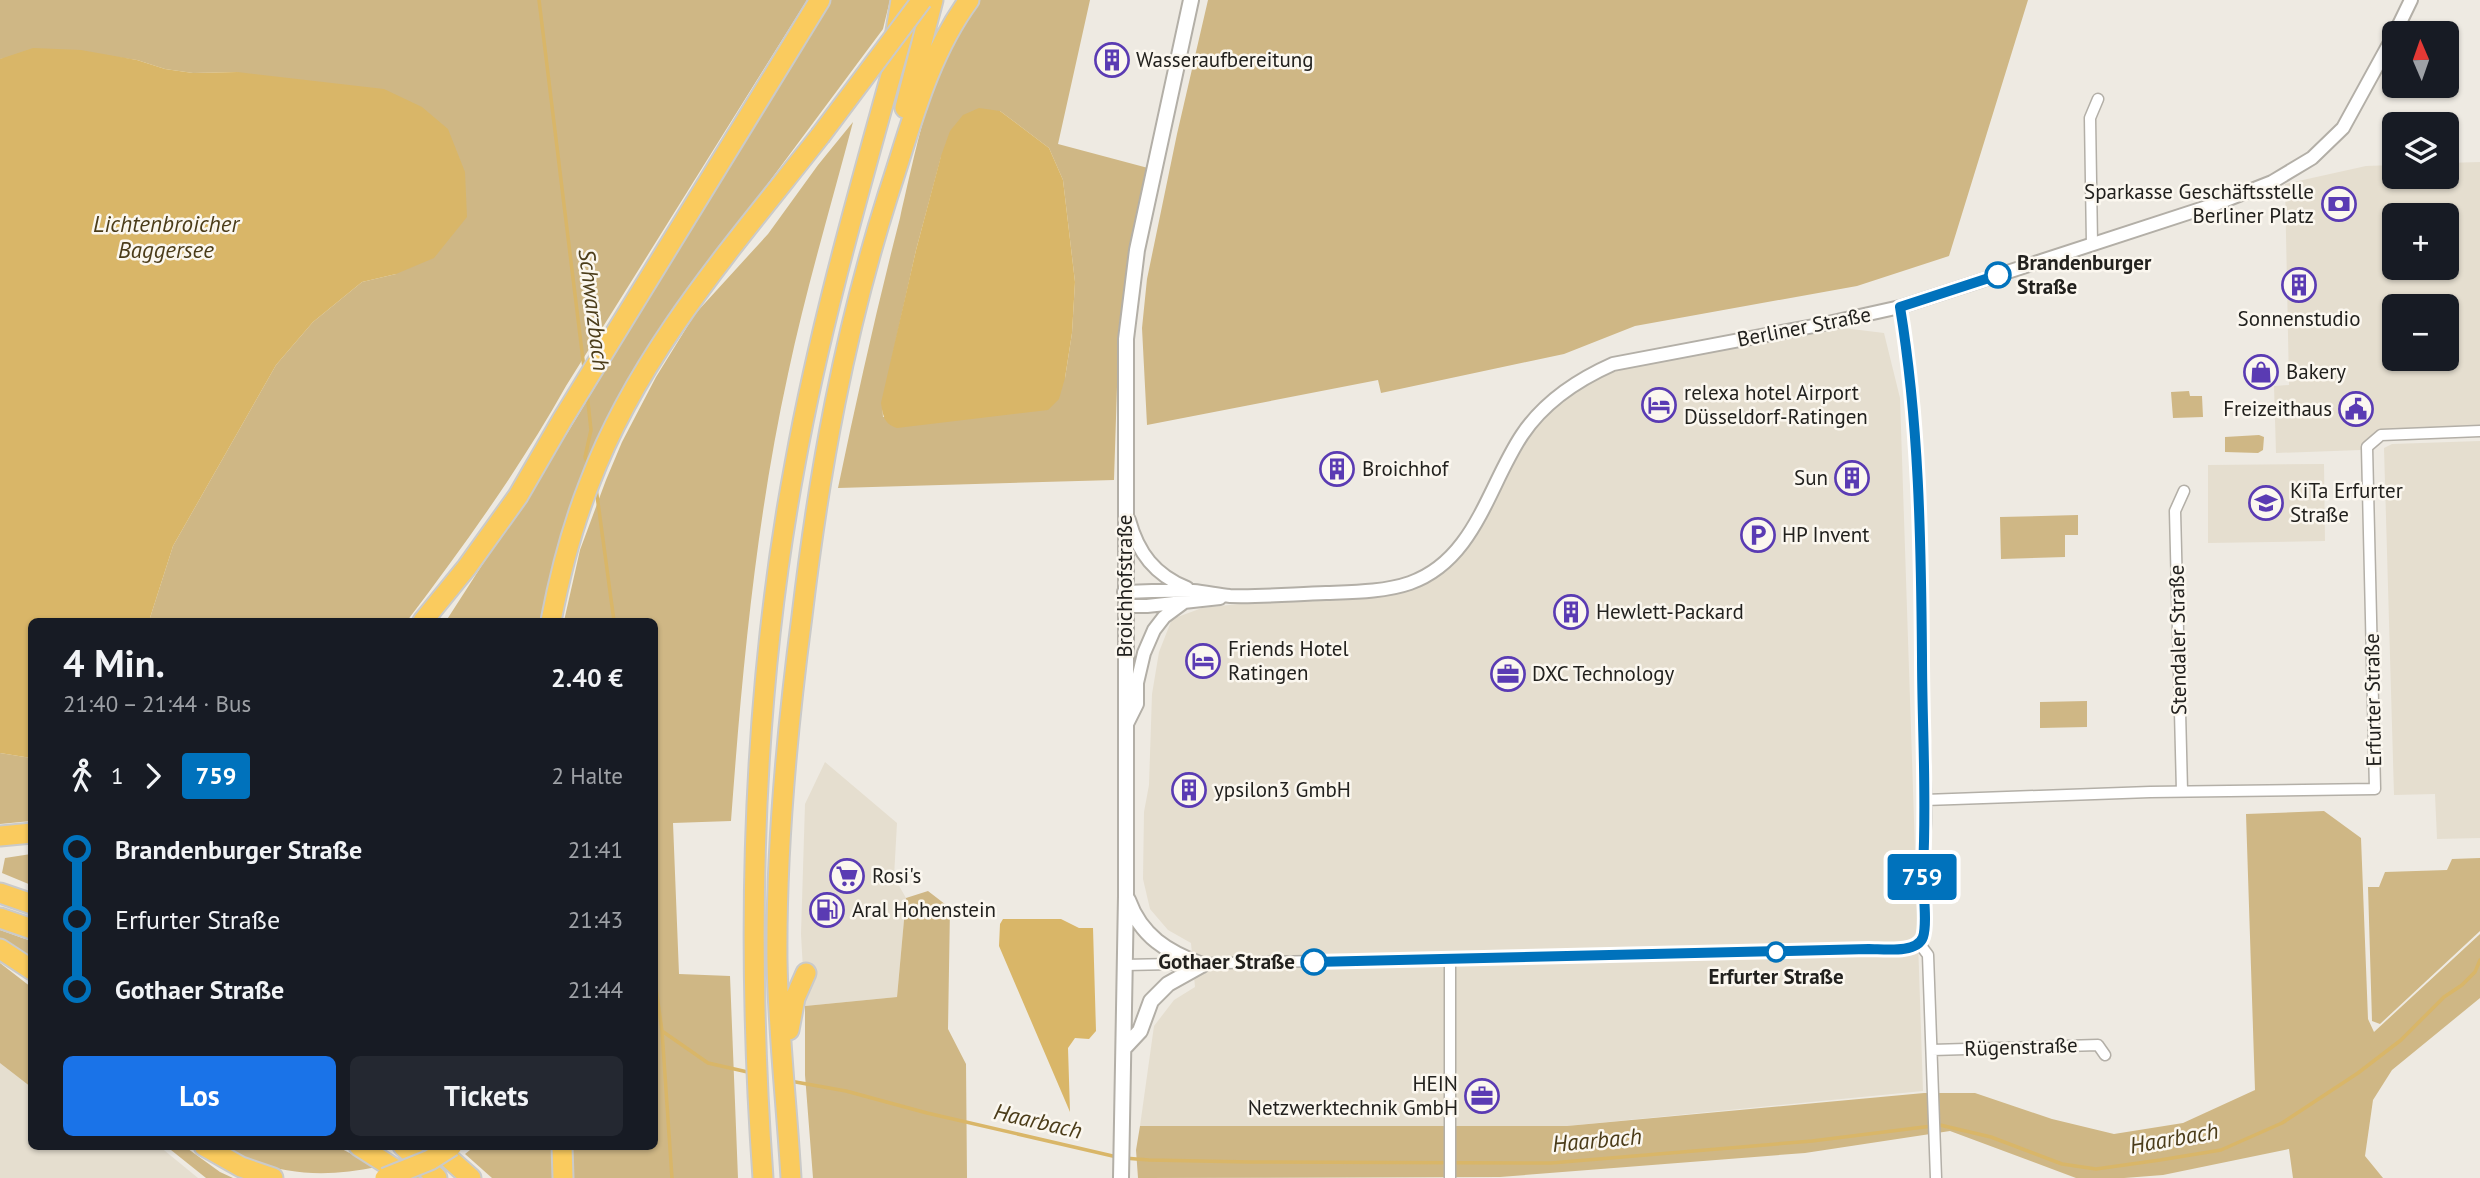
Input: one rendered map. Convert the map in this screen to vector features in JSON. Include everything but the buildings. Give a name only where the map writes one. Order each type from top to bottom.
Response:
[{"type":"highway","points":[[425,618],[467,567],[518,496],[820,0]]},
{"type":"highway","points":[[891,73],[896,21],[901,0]]},
{"type":"highway","points":[[763,1178],[755,1060],[752,948],[756,781],[767,648],[811,381],[846,231],[911,0]]},
{"type":"highway","points":[[552,618],[568,547],[590,482],[602,453],[648,365],[687,307],[922,0]]},
{"type":"highway","points":[[787,1058],[777,963],[779,863],[787,734],[820,477],[854,312],[933,0]]},
{"type":"highway","points":[[873,242],[931,68],[951,27],[969,0]]},
{"type":"highway","points":[[438,618],[467,567]]},
{"type":"highway","points":[[0,836],[28,833]]},
{"type":"highway","points":[[0,893],[28,903]]},
{"type":"highway","points":[[0,918],[28,928]]},
{"type":"highway","points":[[0,949],[28,967]]},
{"type":"highway","points":[[791,1178],[786,1098],[787,1058],[794,998],[806,972]]},
{"type":"highway","points":[[211,1150],[241,1167],[273,1178]]},
{"type":"highway","points":[[365,1150],[409,1178]]},
{"type":"highway","points":[[407,1150],[437,1178]]},
{"type":"highway","points":[[440,1150],[471,1178]]},
{"type":"highway","points":[[384,1178],[430,1160],[446,1150]]},
{"type":"highway","points":[[562,1150],[563,1178]]},
{"type":"main road","name":"Broichhofstraße","points":[[1121,1174],[1126,896],[1126,339],[1131,291],[1149,189],[1191,0]]},
{"type":"main road","points":[[1126,896],[1145,933],[1167,950],[1202,965]]},
{"type":"main road","points":[[1125,1047],[1140,1031],[1151,1001],[1168,984],[1202,965]]},
{"type":"street","name":"Berliner Straße","points":[[2400,21],[2411,0]]},
{"type":"street","name":"Berliner Straße","points":[[1125,599],[1194,591],[1227,596],[1358,592],[1408,583],[1427,575],[1449,560],[1477,522],[1523,433],[1555,398],[1585,376],[1613,364],[1900,307],[2217,204],[2272,182],[2312,158],[2343,128],[2382,56]]},
{"type":"street","points":[[2092,244],[2090,118],[2098,99]]},
{"type":"street","points":[[1125,965],[1907,948],[1919,943],[1923,938],[1924,927],[1922,877],[1925,800],[1918,486],[1910,368],[1900,307]]},
{"type":"street","name":"Erfurter Straße","points":[[1925,800],[2375,789],[2367,447],[2381,435],[2480,431]]},
{"type":"street","name":"Stendaler Straße","points":[[2182,792],[2175,511],[2184,492]]},
{"type":"street","points":[[1125,508],[1134,537],[1145,559],[1173,583],[1194,591]]},
{"type":"street","name":"Berliner Straße","points":[[1125,599],[1182,603],[1227,596]]},
{"type":"street","points":[[1126,726],[1136,704],[1144,653],[1154,630],[1164,617],[1182,603]]},
{"type":"street","points":[[1919,943],[1928,955],[1936,1178]]},
{"type":"street","points":[[1450,959],[1450,1176]]},
{"type":"street","name":"Rügenstraße","points":[[1932,1050],[2098,1045],[2105,1055]]},
{"type":"shaded area","points":[[0,0],[807,0],[511,477],[409,618],[150,618],[173,546],[276,365],[313,322],[362,282],[396,274],[237,72],[193,73],[165,69],[137,60],[71,51],[0,59]]},
{"type":"shaded area","points":[[828,0],[890,0],[883,29],[679,303],[603,428],[584,470],[559,542],[543,618],[448,618],[568,432]]},
{"type":"shaded area","points":[[980,0],[1090,0],[1058,144],[1148,168],[1119,325],[1114,480],[838,488],[875,319],[928,104],[950,47]],"holes":[[[1000,111],[1049,148],[1063,180],[1075,282],[1072,333],[1065,378],[883,417],[882,403],[916,250],[941,157]]]},
{"type":"shaded area","points":[[1208,0],[2028,0],[1949,256],[1857,286],[1635,326],[1564,354],[1381,393],[1378,380],[1147,425],[1142,328],[1147,279]]},
{"type":"shaded area","points":[[853,122],[788,374],[767,485],[752,596],[731,821],[673,823],[679,974],[730,976],[738,1178],[573,1178],[570,1150],[658,1150],[658,618],[565,618],[580,550],[622,442],[656,377],[695,314],[768,234]]},
{"type":"shaded area","points":[[2480,162],[2480,434],[2381,437],[2361,450],[2276,453],[2274,386],[2289,385],[2285,184],[2366,166],[2382,165],[2382,189],[2459,189],[2459,163]]},
{"type":"shaded area","points":[[1819,325],[1884,333],[1900,398],[1923,1091],[1567,1126],[1140,1126],[1154,1026],[1174,1000],[1195,987],[1191,943],[1168,930],[1150,909],[1143,879],[1144,812],[1149,785],[1152,694],[1159,652],[1172,619],[1202,608],[1392,587],[1449,560],[1523,434],[1585,376]]},
{"type":"shaded area","points":[[2189,391],[2190,396],[2202,396],[2203,417],[2173,418],[2171,392]]},
{"type":"shaded area","points":[[2225,437],[2264,437],[2263,450],[2258,453],[2225,452]]},
{"type":"shaded area","points":[[2480,441],[2480,838],[2437,839],[2435,794],[2394,795],[2384,448],[2392,444]]},
{"type":"shaded area","name":"KiTa Erfurter Straße","points":[[2324,464],[2325,541],[2208,543],[2208,465]]},
{"type":"shaded area","points":[[2078,515],[2078,535],[2065,535],[2065,557],[2001,559],[2000,517]]},
{"type":"shaded area","points":[[2087,701],[2087,727],[2040,728],[2040,702]]},
{"type":"shaded area","points":[[0,753],[28,758],[28,821],[0,824]]},
{"type":"shaded area","points":[[825,762],[897,823],[894,877],[906,898],[897,997],[805,1006],[801,934],[805,804]]},
{"type":"shaded area","points":[[2324,811],[2361,838],[2368,1019],[2374,1032],[2480,934],[2480,998],[2392,1070],[2373,1100],[2365,1156],[2383,1178],[2293,1178],[2289,1149],[2163,1175],[2076,1178],[1950,1131],[1805,1153],[1500,1177],[1138,1178],[1136,1150],[1140,1126],[1567,1126],[1924,1093],[1975,1093],[2052,1119],[2114,1134],[2183,1123],[2255,1090],[2246,814]]},
{"type":"shaded area","points":[[28,854],[28,884],[2,873],[5,858]]},
{"type":"shaded area","points":[[2480,858],[2480,931],[2380,1024],[2372,1021],[2368,887],[2379,887],[2385,872],[2447,870],[2452,859]]},
{"type":"shaded area","points":[[928,891],[950,908],[948,1029],[966,1064],[967,1178],[813,1178],[805,1075],[805,1006],[897,997],[906,898]]},
{"type":"shaded area","points":[[0,930],[28,940],[28,961],[0,940]]},
{"type":"shaded area","points":[[0,963],[28,985],[28,1085],[0,1063]]},
{"type":"shaded area","points":[[0,986],[28,1009],[28,1150],[164,1150],[198,1178],[0,1178]]},
{"type":"shaded area","points":[[171,1150],[190,1150],[233,1178],[206,1178]]},
{"type":"shaded area","points":[[230,1150],[344,1150],[377,1167],[337,1173],[298,1172],[278,1169]]},
{"type":"shaded area","points":[[470,1150],[557,1150],[559,1178],[492,1178],[465,1154]]},
{"type":"water","name":"Lichtenbroicher Baggersee","points":[[33,48],[81,50],[193,73],[237,72],[384,89],[422,107],[448,129],[465,172],[467,217],[434,258],[396,274],[362,282],[313,322],[276,365],[173,546],[150,618],[28,618],[28,758],[0,753],[0,59]]},
{"type":"water","points":[[979,108],[1000,111],[1049,148],[1063,180],[1075,282],[1072,333],[1065,378],[1059,399],[1048,410],[897,428],[885,419],[881,403],[916,250],[950,131],[963,115]]},
{"type":"water","points":[[1003,919],[1061,919],[1079,928],[1093,928],[1096,1031],[1089,1039],[1075,1038],[1068,1048],[1070,1112],[999,946],[1000,924]]},
{"type":"waterway","name":"Schwarzbach","points":[[539,0],[584,368]]},
{"type":"waterway","name":"Schwarzbach","points":[[587,393],[591,430],[585,457],[589,468]]},
{"type":"waterway","name":"Schwarzbach","points":[[596,488],[614,618]]},
{"type":"waterway","name":"Haarbach","points":[[1124,1158],[1250,1162],[1551,1163],[1812,1141],[1940,1125],[1991,1137],[2062,1164],[2096,1169],[2160,1160],[2221,1150],[2282,1123],[2358,1073],[2401,1040],[2444,997],[2475,972],[2480,960]]},
{"type":"waterway","name":"Schwarzbach","points":[[658,1002],[672,1178]]},
{"type":"waterway","name":"Haarbach","points":[[662,1031],[708,1063],[752,1073]]},
{"type":"waterway","name":"Haarbach","points":[[790,1081],[846,1091],[927,1113],[1117,1157]]},
{"type":"bus line","name":"759","points":[[1314,962],[1907,948],[1919,943],[1923,938],[1924,927],[1922,877],[1926,817],[1921,575],[1910,368],[1900,307],[1998,275]]},
{"type":"place","name":"Wasseraufbereitung","points":[[1112,60]]},
{"type":"place","name":"Sparkasse Geschäftsstelle Berliner Platz","points":[[2339,204]]},
{"type":"place","name":"Brandenburger Straße","points":[[1998,275]]},
{"type":"place","name":"Sonnenstudio","points":[[2299,285]]},
{"type":"place","name":"Bakery","points":[[2261,372]]},
{"type":"place","name":"relexa hotel Airport Düsseldorf-Ratingen","points":[[1659,405]]},
{"type":"place","name":"Freizeithaus","points":[[2356,409]]},
{"type":"place","name":"Broichhof","points":[[1337,469]]},
{"type":"place","name":"Sun","points":[[1852,478]]},
{"type":"place","name":"KiTa Erfurter Straße","points":[[2266,503]]},
{"type":"place","name":"HP Invent","points":[[1758,535]]},
{"type":"place","name":"Hewlett-Packard","points":[[1571,612]]},
{"type":"place","name":"Friends Hotel Ratingen","points":[[1203,661]]},
{"type":"place","name":"DXC Technology","points":[[1508,674]]},
{"type":"place","name":"ypsilon3 GmbH","points":[[1189,790]]},
{"type":"place","name":"Rosi's","points":[[847,876]]},
{"type":"place","name":"Aral Hohenstein","points":[[827,910]]},
{"type":"place","name":"Erfurter Straße","points":[[1776,952]]},
{"type":"place","name":"Gothaer Straße","points":[[1314,962]]},
{"type":"place","name":"HEIN Netzwerktechnik GmbH","points":[[1482,1096]]}]
